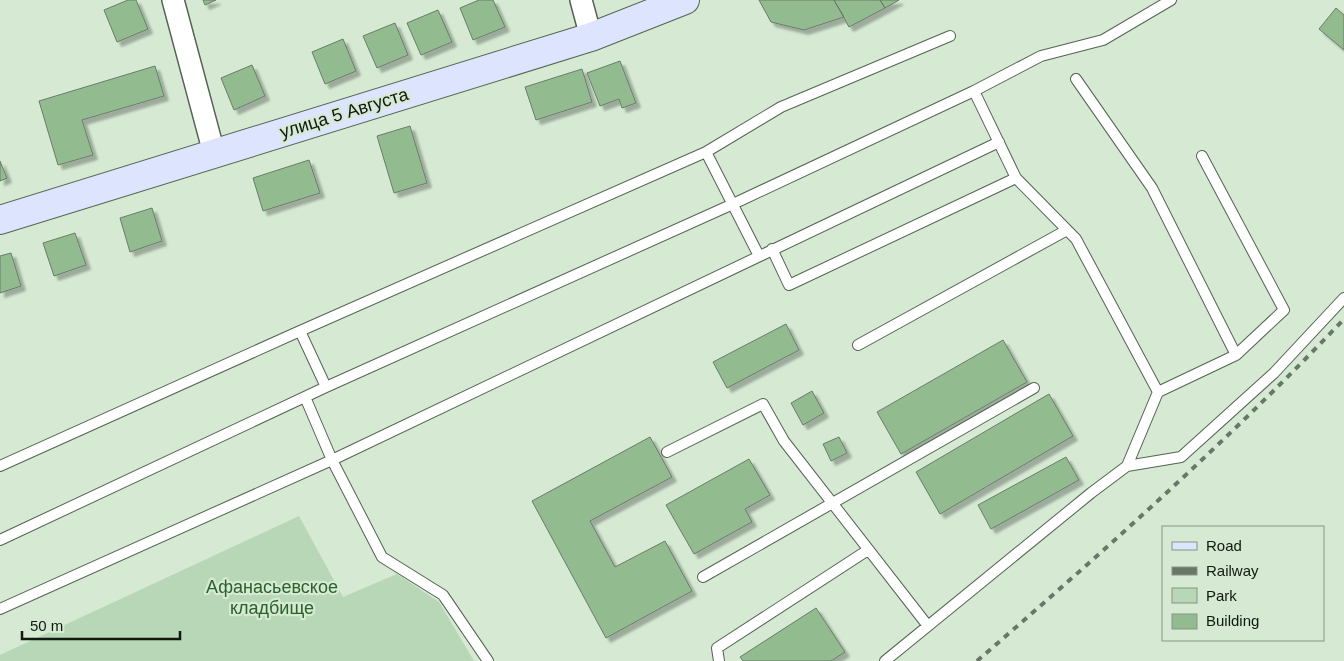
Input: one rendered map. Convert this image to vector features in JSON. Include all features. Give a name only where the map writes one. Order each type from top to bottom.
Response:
[{"type":"main road","name":"улица 5 Августа","points":[[0,220],[591,36],[686,0]]},
{"type":"street","points":[[173,0],[214,153]]},
{"type":"street","points":[[581,0],[591,36]]},
{"type":"lane","points":[[0,540],[326,387],[733,204],[974,91],[1041,56],[1103,40],[1170,0]]},
{"type":"lane","points":[[0,466],[706,152],[782,107],[950,36]]},
{"type":"lane","points":[[1076,79],[1152,188],[1236,354]]},
{"type":"lane","points":[[974,91],[1016,178],[1076,239],[1158,392]]},
{"type":"lane","points":[[0,609],[332,460],[999,142]]},
{"type":"lane","points":[[706,152],[759,256]]},
{"type":"lane","points":[[1127,466],[1158,392],[1236,354],[1284,310],[1202,156]]},
{"type":"lane","points":[[772,249],[790,285],[1016,178]]},
{"type":"lane","points":[[858,345],[1067,230]]},
{"type":"lane","points":[[885,661],[1090,493],[1127,466],[1181,457],[1274,373],[1344,298]]},
{"type":"lane","points":[[300,331],[326,387]]},
{"type":"lane","points":[[703,578],[1034,388]]},
{"type":"lane","points":[[305,397],[332,460],[382,557],[443,595],[488,661]]},
{"type":"lane","points":[[667,452],[763,404],[784,441],[928,626]]},
{"type":"lane","points":[[719,661],[716,648],[868,550]]},
{"type":"green space","name":"Афанасьевское кладбище","points":[[299,516],[343,597],[397,574],[439,602],[474,661],[0,661],[0,655]]},
{"type":"building","points":[[128,0],[136,0],[148,29],[117,42],[104,10]]},
{"type":"building","points":[[203,0],[216,0],[205,5]]},
{"type":"building","points":[[479,0],[493,0],[505,27],[473,40],[460,8]]},
{"type":"building","points":[[759,0],[834,0],[844,17],[804,30],[771,22]]},
{"type":"building","points":[[834,0],[880,0],[885,8],[849,27]]},
{"type":"building","points":[[880,0],[899,0],[885,8]]},
{"type":"building","points":[[1336,8],[1344,15],[1344,50],[1319,29]]},
{"type":"building","points":[[438,10],[452,42],[421,55],[407,23]]},
{"type":"building","points":[[395,23],[408,55],[377,68],[363,36]]},
{"type":"building","points":[[343,39],[356,71],[325,84],[312,52]]},
{"type":"building","points":[[620,61],[636,103],[622,108],[619,99],[600,106],[587,73]]},
{"type":"building","points":[[252,65],[265,96],[234,110],[221,78]]},
{"type":"building","points":[[155,66],[164,96],[82,120],[93,155],[58,165],[39,101]]},
{"type":"building","points":[[582,69],[592,102],[536,120],[525,87]]},
{"type":"building","points":[[410,126],[427,183],[394,193],[377,136]]},
{"type":"building","points":[[309,160],[320,193],[263,211],[253,178]]},
{"type":"building","points":[[0,161],[7,178],[0,181]]},
{"type":"building","points":[[152,208],[162,241],[130,252],[120,218]]},
{"type":"building","points":[[75,233],[86,265],[54,276],[43,243]]},
{"type":"building","points":[[11,253],[21,286],[0,293],[0,256]]},
{"type":"building","points":[[786,324],[799,350],[727,388],[713,362]]},
{"type":"building","points":[[1003,340],[1027,382],[901,454],[877,412]]},
{"type":"building","points":[[812,391],[824,413],[803,425],[791,403]]},
{"type":"building","points":[[1049,394],[1073,436],[940,514],[916,472]]},
{"type":"building","points":[[650,437],[672,477],[590,521],[615,567],[665,541],[692,591],[606,638],[532,501]]},
{"type":"building","points":[[839,437],[847,453],[831,461],[823,444]]},
{"type":"building","points":[[1066,457],[1079,480],[991,529],[978,505]]},
{"type":"building","points":[[749,459],[770,495],[745,509],[752,522],[694,554],[666,505]]},
{"type":"building","points":[[816,608],[845,652],[831,661],[743,661],[740,657]]},
{"type":"railway","points":[[977,661],[1211,452],[1344,319]]}]
